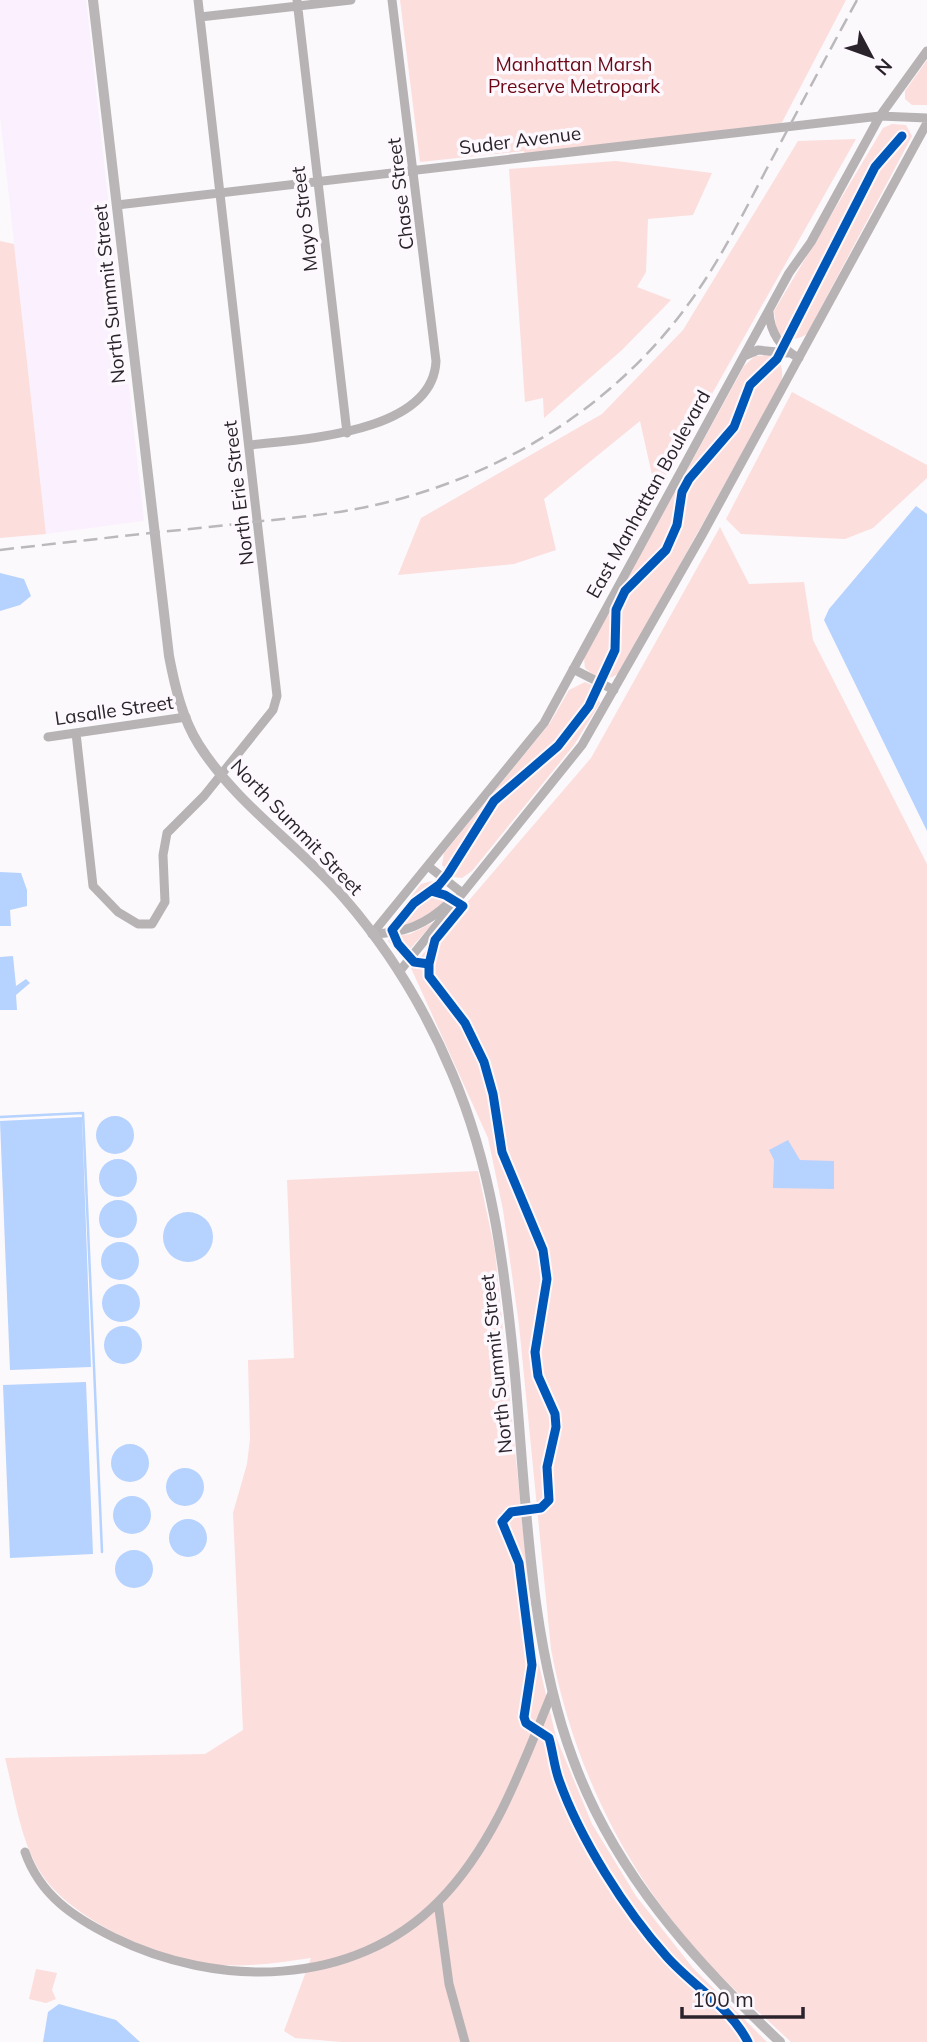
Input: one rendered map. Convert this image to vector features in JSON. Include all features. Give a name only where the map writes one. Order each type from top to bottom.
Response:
[{"type":"main road","name":"North Summit Street","points":[[93,0],[169,656],[186,718],[198,744],[221,775],[328,879],[372,934],[399,972],[453,1074],[476,1136],[492,1194],[509,1309],[537,1597],[552,1693],[580,1778],[604,1828],[633,1876],[699,1963],[780,2042]]},
{"type":"street","name":"North Erie Street","points":[[76,733],[91,880],[96,891],[118,912],[138,924],[152,924],[163,909],[167,833],[221,775],[273,710],[277,696],[198,0]]},
{"type":"street","points":[[200,17],[297,3],[351,0]]},
{"type":"street","name":"Chase Street","points":[[347,433],[406,409],[421,399],[432,384],[436,361],[415,170],[392,0]]},
{"type":"street","name":"Mayo Street","points":[[297,3],[347,433]]},
{"type":"street","name":"East Manhattan Boulevard","points":[[372,934],[544,723],[769,310],[880,116],[927,51]]},
{"type":"street","name":"Suder Avenue","points":[[117,205],[880,116],[927,118]]},
{"type":"street","points":[[399,972],[582,745],[927,123]]},
{"type":"street","points":[[769,310],[770,325],[788,352]]},
{"type":"street","points":[[744,356],[758,350],[788,352],[799,358]]},
{"type":"street","points":[[250,445],[347,433]]},
{"type":"street","points":[[573,669],[614,690]]},
{"type":"street","name":"Lasalle Street","points":[[48,737],[186,718]]},
{"type":"street","points":[[428,866],[461,892]]},
{"type":"street","points":[[372,934],[411,929],[432,919],[461,892]]},
{"type":"street","points":[[25,1852],[38,1881],[77,1918],[142,1951],[177,1963],[219,1971],[270,1973],[332,1962],[382,1942],[438,1902],[490,1834],[552,1693]]},
{"type":"street","points":[[438,1902],[449,1983],[465,2042]]},
{"type":"shaded area","points":[[0,0],[86,0],[144,521],[46,534],[0,116]]},
{"type":"green space","name":"Manhattan Marsh Preserve Metropark","points":[[400,0],[846,0],[779,128],[525,157],[524,151],[420,162]]},
{"type":"green space","points":[[927,60],[927,105],[912,105],[905,99],[905,91]]},
{"type":"green space","points":[[892,124],[906,125],[912,136],[807,334],[795,339],[784,337],[777,332],[774,311],[883,128]]},
{"type":"green space","points":[[856,139],[656,493],[640,421],[544,499],[556,550],[514,564],[398,575],[421,518],[602,414],[683,330],[798,141]]},
{"type":"green space","points":[[616,161],[712,173],[693,215],[648,219],[646,272],[637,287],[671,300],[622,350],[544,418],[543,398],[525,402],[509,169]]},
{"type":"green space","points":[[0,241],[14,244],[46,534],[0,538]]},
{"type":"green space","points":[[771,355],[778,360],[781,367],[781,383],[620,672],[606,678],[593,674],[585,668],[584,658],[744,366],[755,356]]},
{"type":"green space","points":[[792,392],[927,465],[927,478],[873,528],[845,539],[741,534],[726,519]]},
{"type":"green space","points":[[720,527],[749,584],[804,582],[813,640],[927,864],[927,2042],[791,2042],[722,1978],[683,1934],[655,1898],[609,1820],[574,1737],[551,1649],[519,1325],[503,1210],[488,1138],[411,968],[591,758]]},
{"type":"green space","points":[[585,682],[594,686],[600,703],[574,745],[472,871],[462,878],[453,877],[442,865],[444,853],[550,723],[569,690]]},
{"type":"green space","points":[[432,881],[444,890],[444,903],[421,921],[385,930],[421,884]]},
{"type":"green space","points":[[434,922],[403,957],[388,941],[390,937],[410,934]]},
{"type":"green space","points":[[478,1171],[495,1251],[535,1648],[556,1737],[592,1824],[636,1896],[693,1968],[767,2042],[341,2042],[295,2038],[284,2031],[311,1958],[260,1964],[210,1964],[163,1953],[138,1943],[88,1917],[67,1901],[49,1884],[36,1865],[25,1840],[5,1758],[205,1754],[243,1730],[233,1513],[247,1464],[250,1439],[248,1360],[294,1358],[287,1180]]},
{"type":"green space","points":[[36,1969],[57,1973],[52,1990],[56,1999],[46,2003],[29,1999]]},
{"type":"water","points":[[916,506],[927,514],[927,831],[824,620],[829,609]]},
{"type":"water","points":[[0,573],[24,579],[31,596],[20,605],[0,611]]},
{"type":"water","points":[[0,872],[21,873],[27,890],[27,906],[10,910],[11,926],[0,926]]},
{"type":"water","points":[[13,956],[16,986],[26,979],[30,983],[16,995],[17,1010],[0,1010],[0,957]]},
{"type":"water","points":[[115,1116],[129,1121],[134,1135],[129,1149],[115,1154],[101,1149],[96,1135],[101,1121]]},
{"type":"water","points":[[82,1117],[91,1367],[10,1370],[0,1121]]},
{"type":"water","points":[[788,1140],[800,1160],[834,1161],[834,1189],[773,1188],[774,1160],[769,1150]]},
{"type":"water","points":[[118,1159],[132,1164],[137,1178],[132,1192],[118,1197],[104,1192],[99,1178],[104,1164]]},
{"type":"water","points":[[118,1200],[132,1205],[137,1219],[132,1233],[118,1238],[104,1233],[99,1219],[104,1205]]},
{"type":"water","points":[[188,1212],[205,1220],[213,1237],[205,1254],[188,1262],[171,1254],[163,1237],[171,1220]]},
{"type":"water","points":[[120,1242],[134,1247],[139,1261],[134,1275],[120,1280],[106,1275],[101,1261],[106,1247]]},
{"type":"water","points":[[121,1284],[135,1289],[140,1303],[135,1317],[121,1322],[107,1317],[102,1303],[107,1289]]},
{"type":"water","points":[[123,1326],[137,1331],[142,1345],[137,1359],[123,1364],[109,1359],[104,1345],[109,1331]]},
{"type":"water","points":[[86,1382],[93,1554],[10,1558],[3,1385]]},
{"type":"water","points":[[130,1444],[144,1449],[149,1463],[144,1477],[130,1482],[116,1477],[111,1463],[116,1449]]},
{"type":"water","points":[[185,1468],[199,1473],[204,1487],[199,1501],[185,1506],[171,1501],[166,1487],[171,1473]]},
{"type":"water","points":[[132,1496],[146,1501],[151,1515],[146,1529],[132,1534],[118,1529],[113,1515],[118,1501]]},
{"type":"water","points":[[188,1519],[202,1524],[207,1538],[202,1552],[188,1557],[174,1552],[169,1538],[174,1524]]},
{"type":"water","points":[[134,1550],[148,1555],[153,1569],[148,1583],[134,1588],[120,1583],[115,1569],[120,1555]]},
{"type":"water","points":[[59,2004],[116,2020],[140,2042],[43,2042],[48,2012]]},
{"type":"waterway","points":[[0,1117],[83,1113],[102,1552]]},
{"type":"railway","points":[[0,550],[301,517],[375,505],[421,493],[465,477],[549,434],[588,407],[624,377],[657,343],[687,306],[729,240],[857,0]]},
{"type":"cycle path","points":[[429,964],[414,962],[398,944],[392,930],[414,903],[439,885],[448,874],[494,801],[558,746],[589,706],[615,650],[616,610],[625,591],[666,550],[677,525],[682,492],[689,479],[734,427],[750,385],[777,359],[875,167],[902,136]]},
{"type":"cycle path","points":[[431,891],[445,895],[463,906],[435,940],[429,976],[465,1023],[484,1062],[493,1094],[502,1152],[543,1250],[547,1279],[535,1352],[538,1376],[555,1414],[556,1427],[547,1467],[549,1500],[541,1508],[511,1512],[502,1522],[519,1563],[532,1665],[524,1717],[526,1723],[549,1738],[557,1775],[568,1803],[591,1850],[635,1918],[677,1968],[721,2007],[748,2042]]}]
